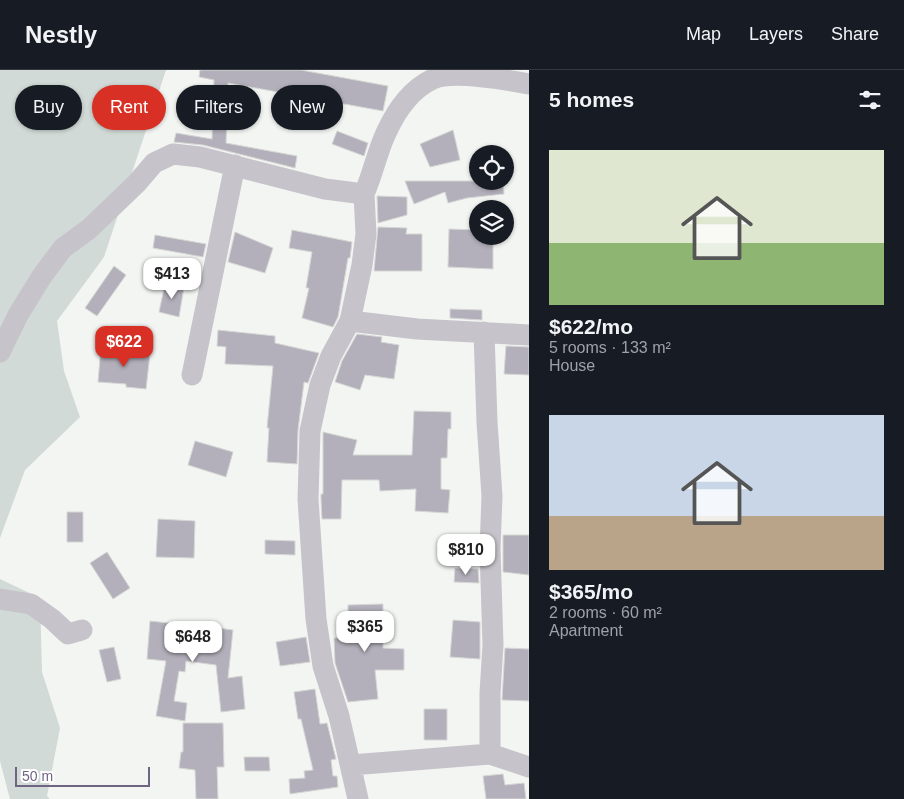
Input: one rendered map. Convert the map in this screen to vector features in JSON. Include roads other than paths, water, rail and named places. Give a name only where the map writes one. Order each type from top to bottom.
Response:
[{"type":"street","points":[[358,799],[339,716],[323,666],[316,618],[308,499],[310,431],[320,385],[350,321],[362,264],[366,234],[364,194],[386,133],[401,106],[418,88],[436,78],[468,75],[529,84]]},
{"type":"street","points":[[0,352],[18,316],[42,276],[63,248],[110,209],[154,163],[172,154],[200,157],[325,188],[364,194]]},
{"type":"street","points":[[192,375],[235,165]]},
{"type":"street","points":[[350,321],[417,329],[529,335]]},
{"type":"street","points":[[484,332],[492,496],[490,549],[493,645],[490,693],[490,754]]},
{"type":"street","points":[[0,599],[31,604],[52,619],[68,634],[82,630]]},
{"type":"street","points":[[351,765],[490,754],[529,767]]}]
